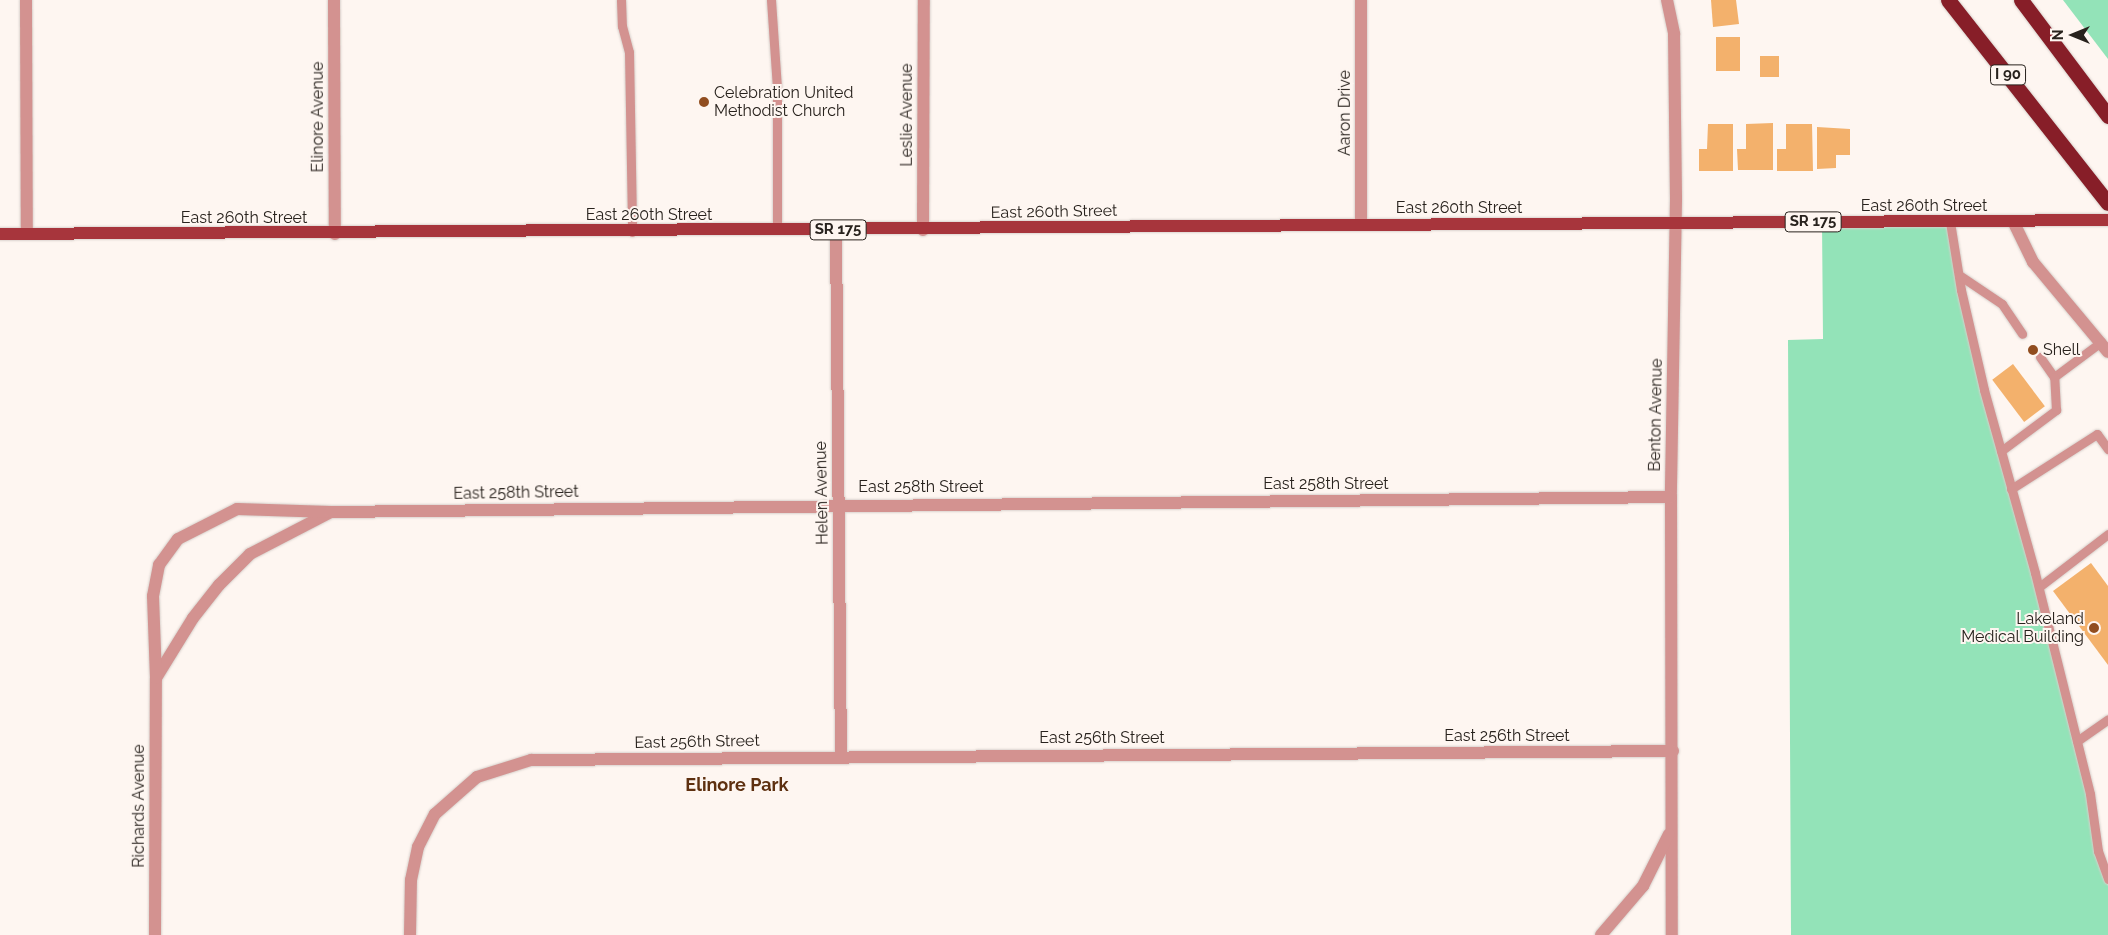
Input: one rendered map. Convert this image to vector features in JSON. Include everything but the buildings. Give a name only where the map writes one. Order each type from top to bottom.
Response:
[{"type":"highway","name":"I 90","points":[[1948,0],[2108,203]]},
{"type":"highway","points":[[2021,0],[2108,116]]},
{"type":"main road","name":"East 260th Street","points":[[0,234],[335,234],[2108,220]]},
{"type":"street","points":[[26,0],[27,234]]},
{"type":"street","name":"Elinore Avenue","points":[[334,0],[335,234]]},
{"type":"street","name":"Leslie Avenue","points":[[923,230],[924,0]]},
{"type":"street","name":"Aaron Drive","points":[[1360,0],[1361,225]]},
{"type":"street","name":"Benton Avenue","points":[[1667,0],[1674,34],[1676,223],[1671,497],[1673,751],[1670,832],[1672,935]]},
{"type":"street","points":[[2013,222],[2033,262],[2104,347]]},
{"type":"street","name":"Helen Avenue","points":[[836,230],[841,756]]},
{"type":"street","name":"East 258th Street","points":[[178,538],[236,509],[331,512],[838,504],[1671,497]]},
{"type":"street","points":[[156,678],[193,618],[219,585],[250,554],[331,512]]},
{"type":"street","name":"Richards Avenue","points":[[155,935],[156,678],[152,596],[159,565],[178,538]]},
{"type":"street","name":"East 256th Street","points":[[410,935],[411,880],[418,847],[435,814],[477,777],[531,760],[841,756],[1673,751]]},
{"type":"street","name":"Benton Avenue","points":[[1600,935],[1643,886],[1670,832]]},
{"type":"lane","points":[[621,0],[622,26],[629,52],[632,232]]},
{"type":"lane","points":[[771,0],[777,88],[777,230]]},
{"type":"lane","points":[[1950,222],[1959,275],[2001,451],[2039,588],[2090,794],[2098,851],[2108,880]]},
{"type":"lane","points":[[1959,275],[2002,304],[2022,334]]},
{"type":"lane","points":[[2054,377],[2104,347]]},
{"type":"lane","points":[[2001,451],[2056,410],[2054,377],[2040,358]]},
{"type":"lane","points":[[2011,489],[2097,434],[2108,448]]},
{"type":"lane","points":[[2039,588],[2108,534]]},
{"type":"lane","points":[[2077,741],[2108,719]]},
{"type":"green space","points":[[2063,0],[2108,0],[2108,59]]},
{"type":"green space","points":[[1822,222],[1950,222],[1961,290],[2035,573],[2108,886],[2108,935],[1791,935],[1788,340],[1823,339]]},
{"type":"place","name":"Celebration United Methodist Church","points":[[704,102]]},
{"type":"place","name":"Shell","points":[[2033,350]]},
{"type":"place","name":"Lakeland Medical Building","points":[[2094,628]]},
{"type":"district","name":"Elinore Park","points":[[737,785]]}]
